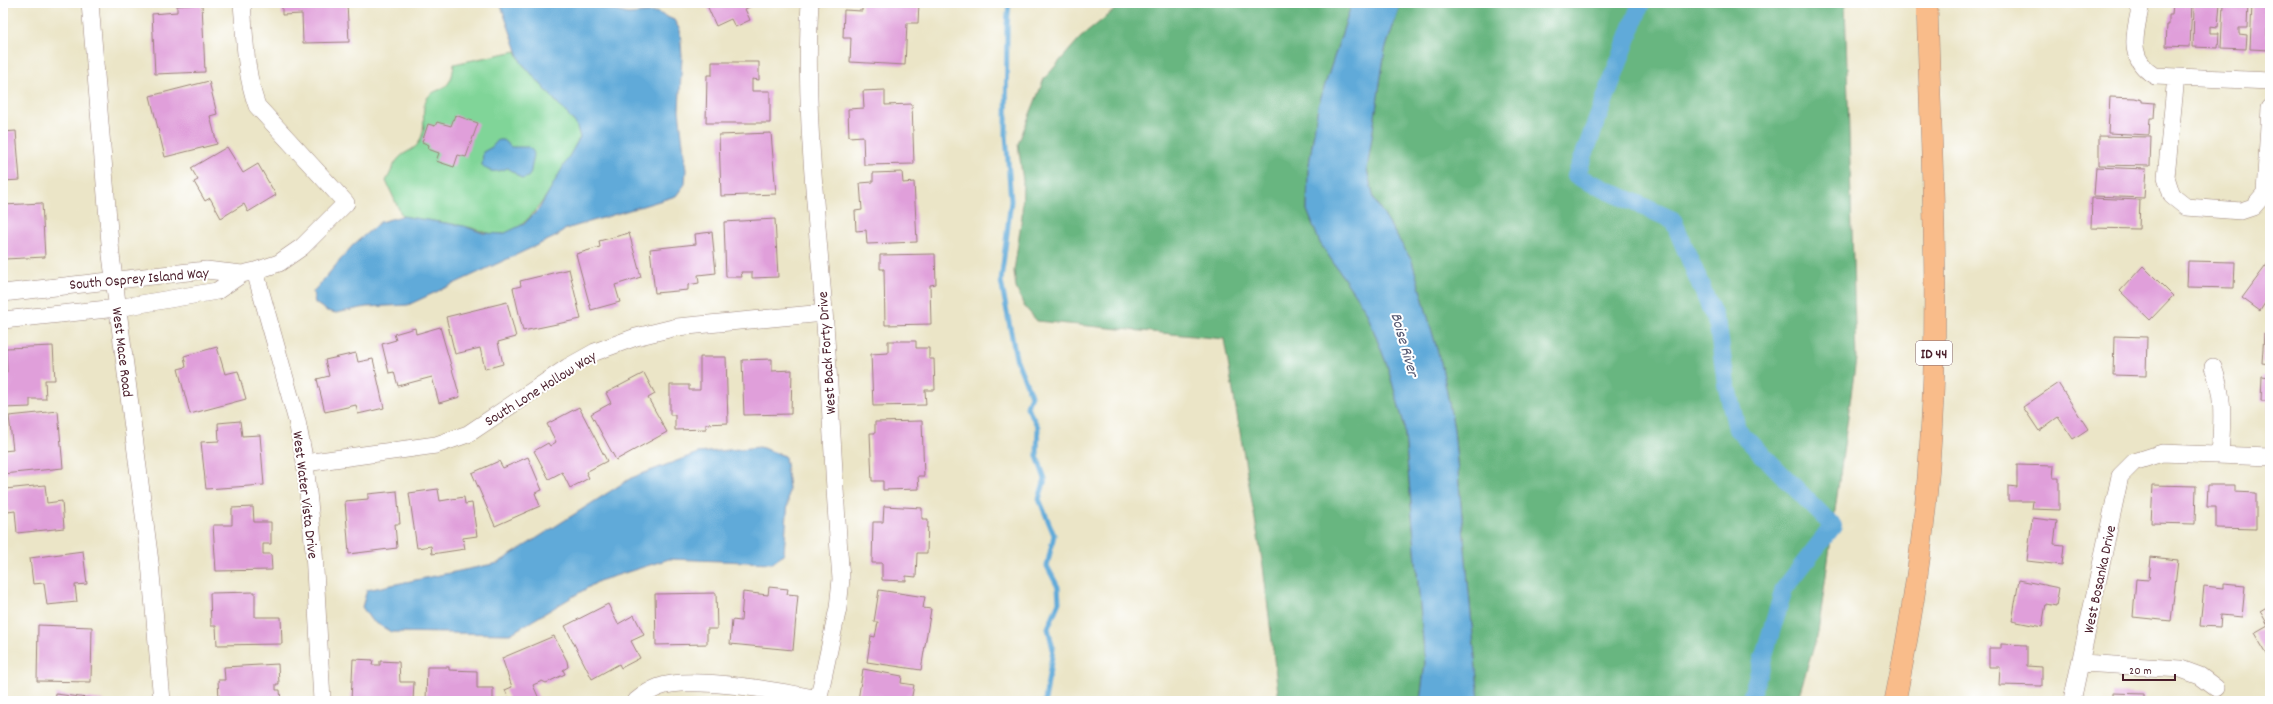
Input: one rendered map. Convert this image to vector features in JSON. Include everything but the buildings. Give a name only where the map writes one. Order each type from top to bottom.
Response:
[{"type":"main road","name":"ID 44","points":[[1895,701],[1904,656],[1919,562],[1932,436],[1934,281],[1927,3]]},
{"type":"street","name":"West Mace Road","points":[[90,3],[114,280],[150,562],[162,701]]},
{"type":"street","name":"South Osprey Island Way","points":[[3,320],[117,308],[217,291],[248,272],[279,263],[302,246],[346,203],[257,106],[251,90],[247,69],[242,3]]},
{"type":"street","name":"West Back Forty Drive","points":[[810,3],[807,57],[809,119],[824,313],[841,579],[838,608],[818,700]]},
{"type":"street","points":[[2141,3],[2134,44],[2140,63],[2155,76],[2270,81]]},
{"type":"street","points":[[2176,77],[2166,178],[2172,196],[2186,207],[2242,211],[2254,207],[2265,193],[2270,108]]},
{"type":"street","name":"South Osprey Island Way","points":[[3,293],[206,270],[248,272]]},
{"type":"street","name":"West Water Vista Drive","points":[[248,272],[297,421],[305,463],[314,551],[322,701]]},
{"type":"street","points":[[37,289],[40,316]]},
{"type":"street","name":"South Lone Hollow Way","points":[[305,463],[436,445],[468,434],[568,367],[595,352],[636,337],[677,327],[824,313]]},
{"type":"street","points":[[2213,367],[2220,386],[2222,406],[2220,455],[2270,457]]},
{"type":"street","name":"West Bosanka Drive","points":[[2072,701],[2082,663],[2120,476],[2134,462],[2162,453],[2220,455]]},
{"type":"street","points":[[2082,663],[2181,669],[2200,676],[2216,688]]},
{"type":"street","points":[[636,701],[660,686],[683,683],[777,691],[818,700]]},
{"type":"green space","points":[[1123,3],[1352,3],[1318,106],[1308,171],[1307,210],[1320,243],[1366,311],[1387,365],[1404,424],[1425,663],[1420,701],[1279,701],[1263,566],[1224,339],[1037,321],[1024,306],[1016,288],[1014,271],[1022,216],[1023,181],[1018,144],[1044,79],[1080,38]]},
{"type":"green space","points":[[1401,3],[1845,3],[1856,359],[1818,633],[1797,701],[1479,701],[1454,429],[1442,367],[1412,261],[1374,199],[1367,170],[1385,50]]},
{"type":"green space","points":[[516,51],[521,62],[576,124],[580,137],[557,179],[537,209],[514,230],[501,234],[402,216],[386,181],[398,159],[415,147],[422,137],[424,126],[424,105],[426,100],[434,92],[446,86],[450,81],[454,64]]},
{"type":"water","points":[[500,3],[582,3],[628,14],[656,12],[674,20],[680,30],[682,57],[679,110],[686,170],[685,184],[676,196],[566,229],[557,236],[408,305],[366,307],[336,313],[327,311],[315,303],[313,292],[353,245],[380,222],[402,216],[464,226],[483,233],[503,234],[524,224],[539,209],[580,137],[576,124],[521,62]]},
{"type":"water","name":"Boise River","points":[[1352,3],[1401,3],[1385,50],[1367,170],[1374,199],[1412,261],[1442,367],[1454,429],[1479,701],[1420,701],[1425,663],[1404,424],[1387,365],[1366,311],[1320,243],[1307,210],[1308,171],[1318,106]]},
{"type":"water","points":[[498,140],[503,140],[511,147],[529,147],[531,149],[534,153],[534,157],[531,172],[528,177],[522,179],[508,168],[491,171],[482,165],[483,152],[492,147]]},
{"type":"water","points":[[760,447],[785,456],[789,488],[784,553],[773,563],[669,559],[599,581],[510,634],[391,632],[371,620],[362,607],[367,590],[498,563],[631,478],[698,453]]},
{"type":"waterway","points":[[1009,3],[1007,25],[1006,134],[1011,201],[1001,281],[1016,358],[1031,395],[1027,407],[1038,427],[1037,456],[1045,479],[1039,499],[1054,535],[1047,566],[1058,587],[1059,602],[1048,628],[1053,649],[1045,701]]},
{"type":"waterway","points":[[1641,3],[1576,176],[1673,220],[1718,326],[1726,384],[1737,429],[1833,526],[1784,589],[1750,701]]}]
